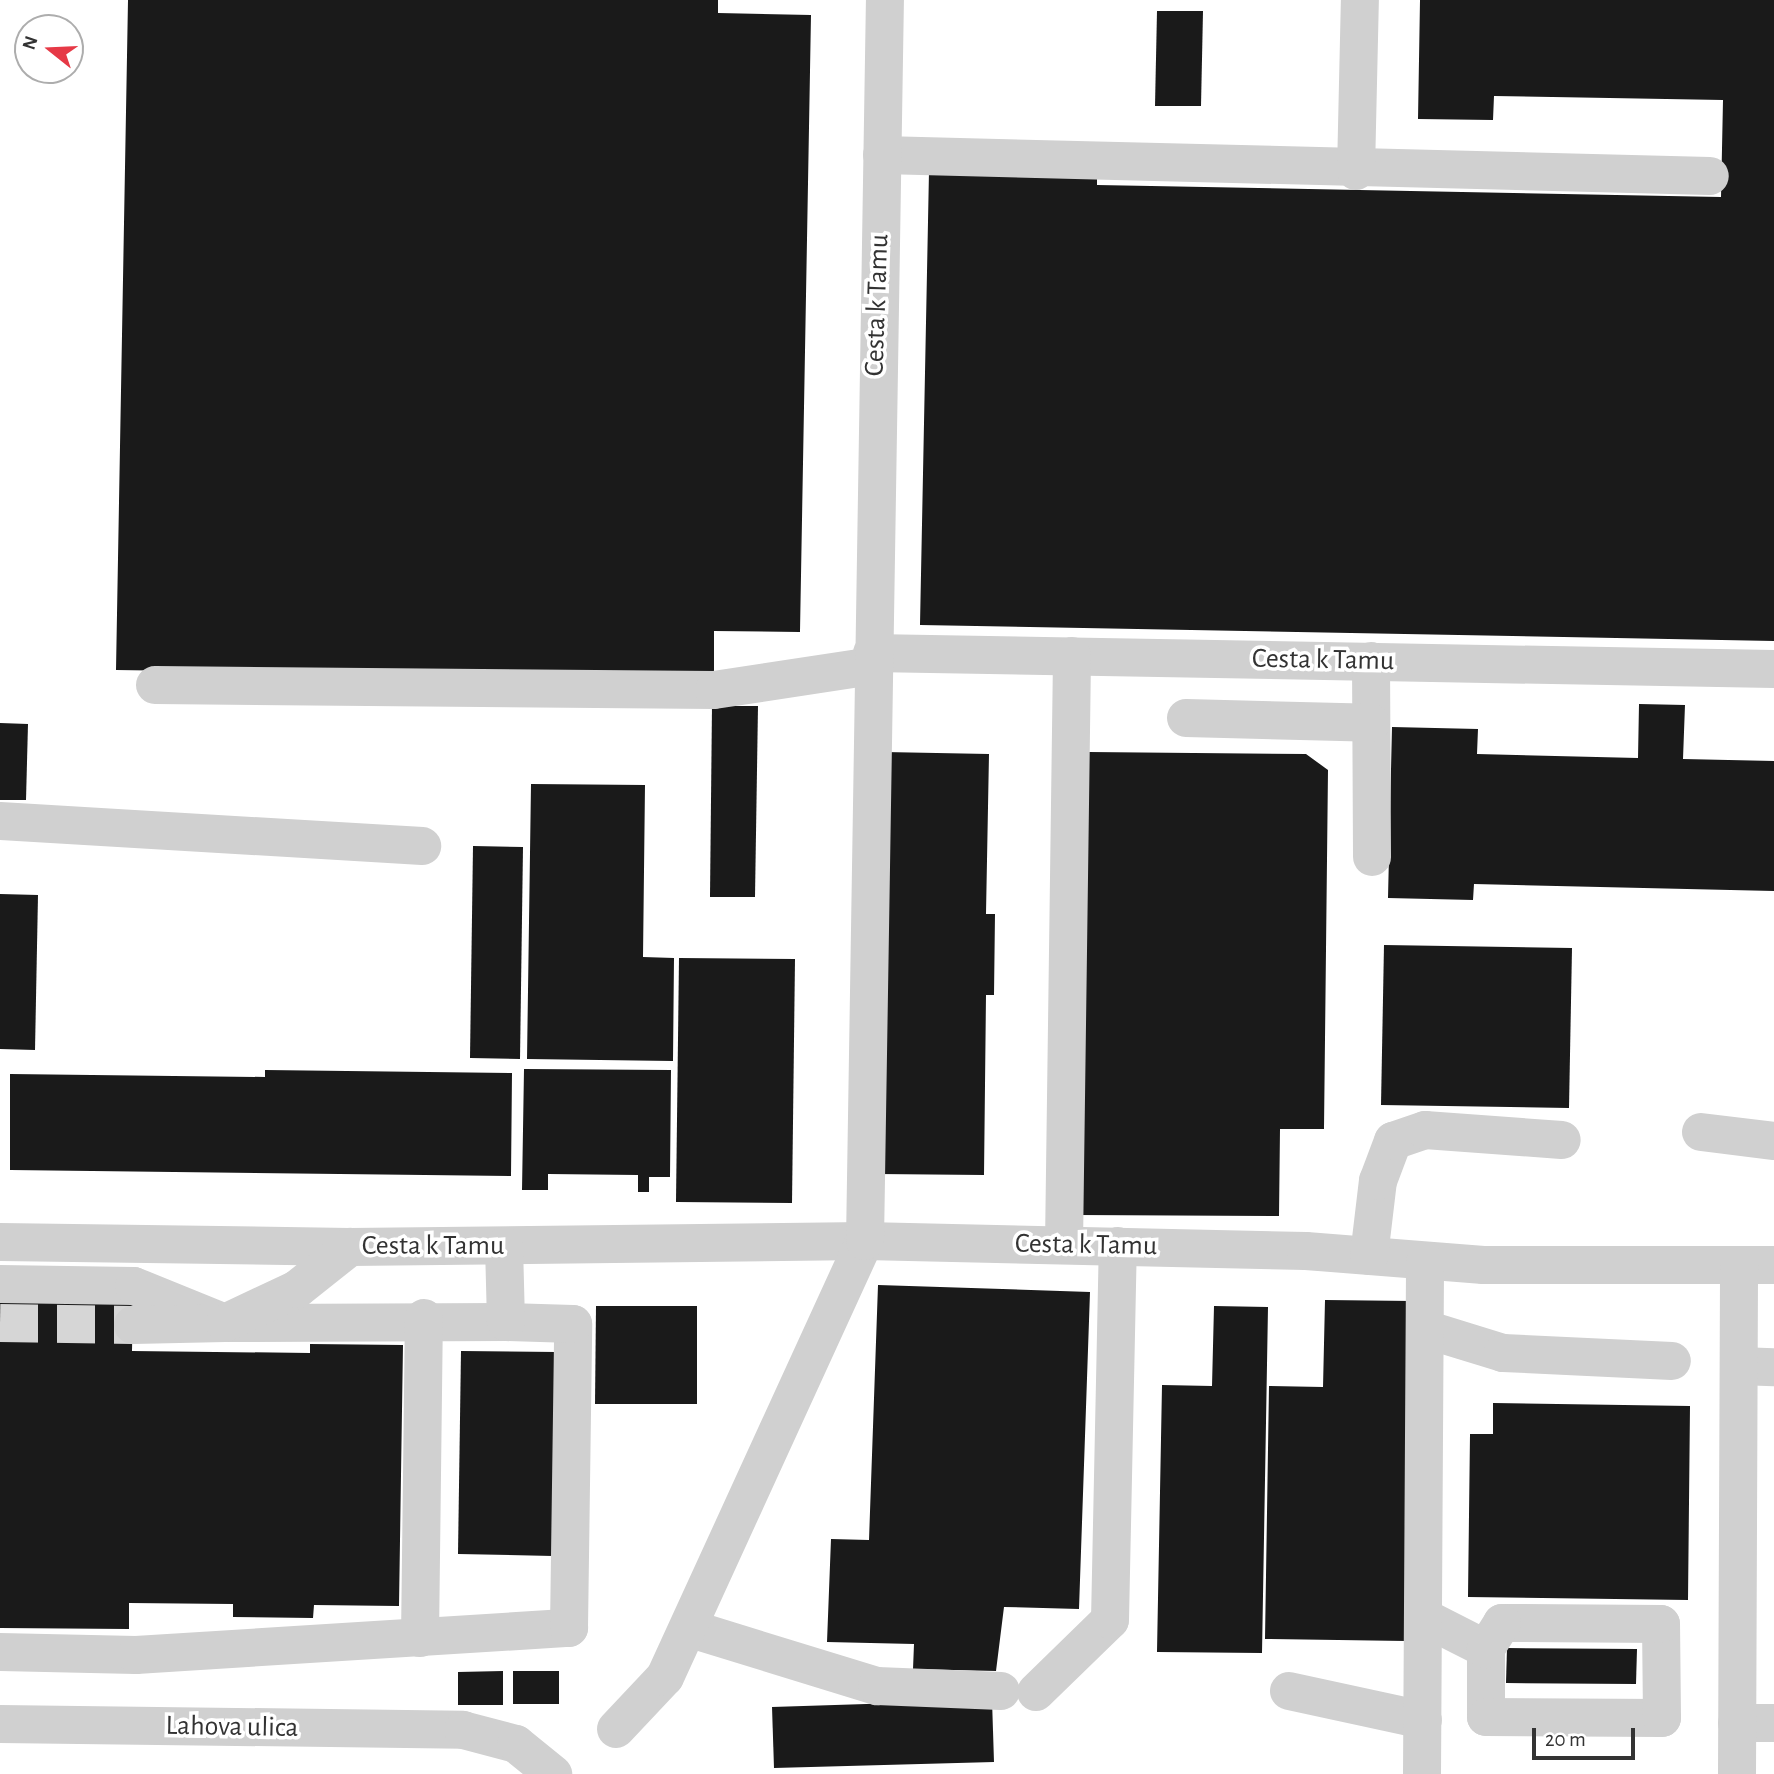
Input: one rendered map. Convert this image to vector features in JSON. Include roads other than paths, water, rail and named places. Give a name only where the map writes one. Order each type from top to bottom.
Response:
[{"type":"street","name":"Cesta k Tamu","points":[[615,1729],[665,1677],[865,1241],[872,659],[885,0]]},
{"type":"street","points":[[1356,171],[1360,0]]},
{"type":"street","points":[[882,155],[1356,171],[1710,176]]},
{"type":"street","name":"Cesta k Tamu","points":[[872,659],[1072,656],[1774,669]]},
{"type":"street","points":[[1064,1245],[1072,656]]},
{"type":"street","points":[[155,685],[714,691],[872,659]]},
{"type":"street","points":[[1371,661],[1372,857]]},
{"type":"street","points":[[1186,718],[1371,723]]},
{"type":"street","points":[[0,821],[422,846]]},
{"type":"street","points":[[1369,1256],[1378,1181],[1393,1142],[1425,1130],[1562,1140]]},
{"type":"street","points":[[1701,1132],[1774,1141]]},
{"type":"street","name":"Cesta k Tamu","points":[[0,1242],[350,1247],[865,1241],[1306,1251],[1425,1262],[1757,1265]]},
{"type":"street","points":[[504,1246],[506,1322]]},
{"type":"street","points":[[688,1628],[877,1686],[1018,1692],[1110,1620],[1118,1246]]},
{"type":"street","points":[[0,1284],[134,1286],[225,1323],[297,1289],[350,1247]]},
{"type":"street","points":[[1422,1774],[1425,1262]]},
{"type":"street","points":[[1737,1774],[1756,1723],[1757,1265]]},
{"type":"street","points":[[420,1637],[424,1318]]},
{"type":"street","points":[[0,1652],[136,1655],[569,1628],[573,1324],[424,1318],[133,1325]]},
{"type":"street","points":[[1425,1329],[1503,1353],[1672,1362]]},
{"type":"street","points":[[1423,1617],[1486,1649]]},
{"type":"street","points":[[1502,1623],[1661,1625],[1662,1718],[1486,1717],[1486,1649],[1502,1623]]},
{"type":"street","points":[[1289,1691],[1423,1720]]},
{"type":"street","name":"Lahova ulica","points":[[0,1724],[463,1730],[516,1744],[553,1774]]},
{"type":"tunnel","points":[[0,1323],[133,1325]]}]
